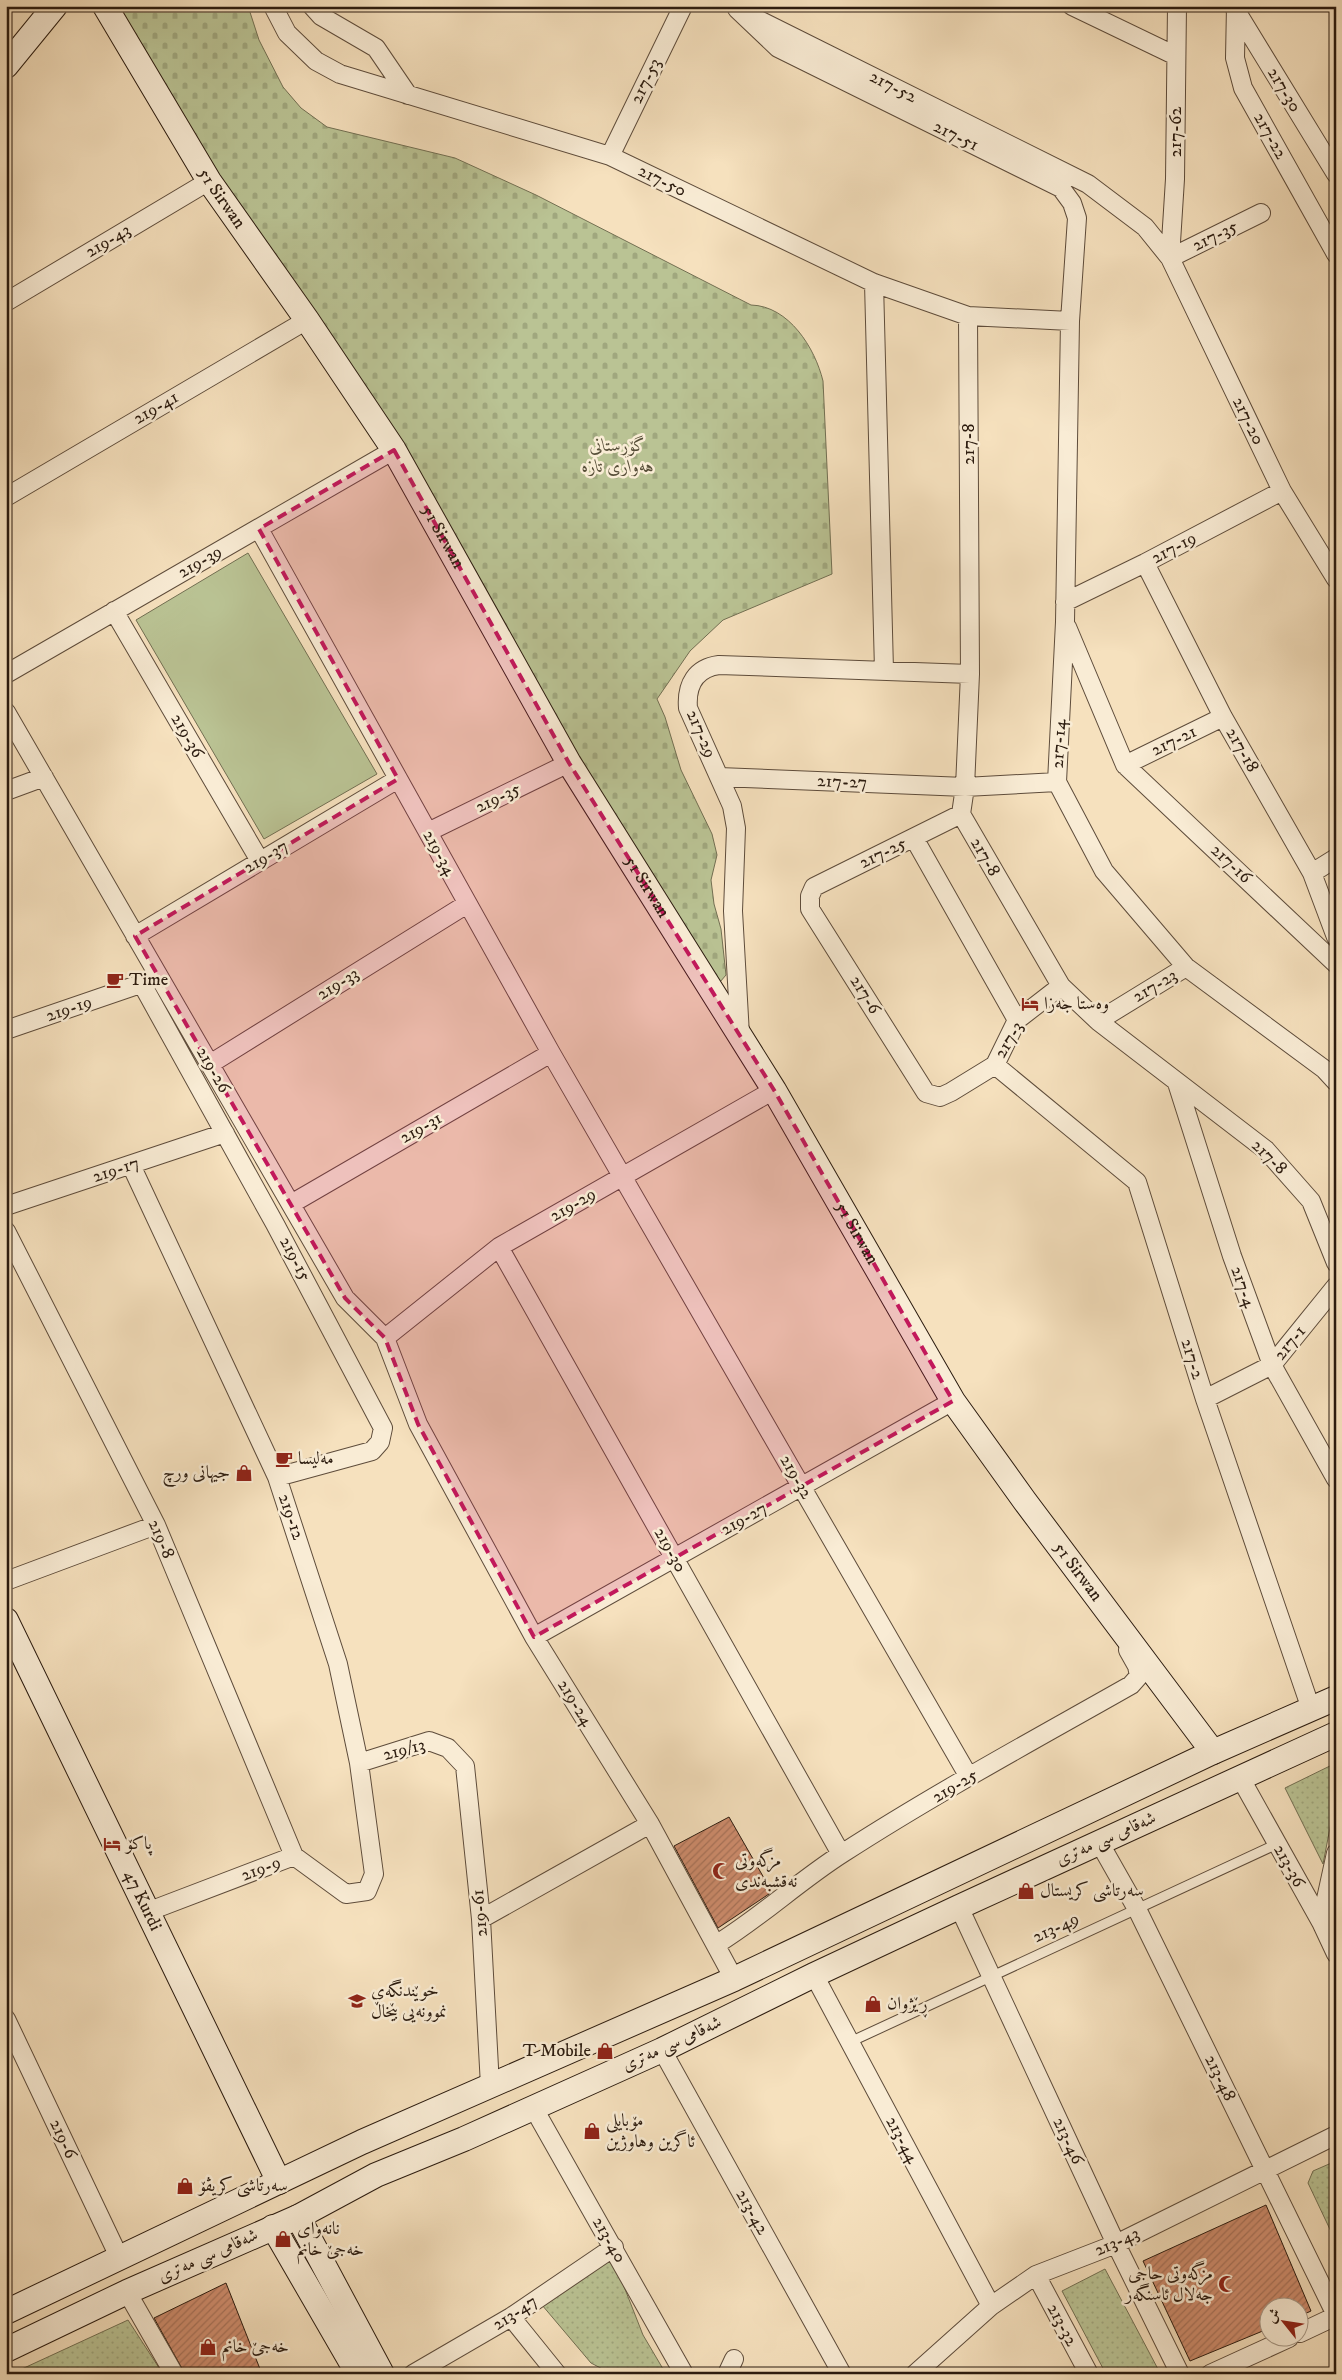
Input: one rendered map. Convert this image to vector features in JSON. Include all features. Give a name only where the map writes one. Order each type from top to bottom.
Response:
[{"type":"main road","points":[[6,66],[55,6]]},
{"type":"main road","name":"51 Sirwan","points":[[105,6],[209,181],[307,320],[394,450],[569,763],[774,1090],[953,1401],[1213,1752]]},
{"type":"main road","name":"47 Kurdi","points":[[6,1620],[13,1648],[147,1912],[279,2182]]},
{"type":"main road","name":"شەقامی سی مەتری","points":[[6,2312],[120,2260],[362,2142],[734,1979],[1213,1752],[1336,1698]]},
{"type":"main road","name":"شەقامی سی مەتری","points":[[6,2350],[127,2292],[298,2217],[376,2176],[464,2139],[662,2050],[814,1975],[959,1907],[1336,1734]]},
{"type":"main road","points":[[447,2104],[442,2111],[440,2120],[442,2128],[447,2135],[456,2139],[464,2139]]},
{"type":"main road","points":[[362,2142],[370,2142],[378,2146],[382,2152],[384,2161],[382,2169],[376,2176]]},
{"type":"main road","points":[[298,2217],[382,2374]]},
{"type":"main road","points":[[273,2227],[358,2374]]},
{"type":"street","name":"217-50","points":[[273,6],[287,33],[316,61],[340,74],[610,156],[874,283],[968,316],[1070,321]]},
{"type":"street","points":[[312,6],[321,16],[376,48],[408,95]]},
{"type":"street","name":"217-53","points":[[610,156],[683,6]]},
{"type":"street","points":[[1072,6],[1176,56]]},
{"type":"street","name":"217-62","points":[[1170,258],[1175,179],[1177,6]]},
{"type":"street","name":"217-52","points":[[736,7],[1088,184],[1145,227],[1170,258]]},
{"type":"street","name":"217-51","points":[[736,7],[778,48],[1061,188],[1072,202],[1078,218],[1070,321]]},
{"type":"street","name":"217-30","points":[[1235,7],[1334,166]]},
{"type":"street","name":"217-22","points":[[1235,7],[1235,58],[1243,88],[1336,254]]},
{"type":"street","name":"219-43","points":[[6,302],[209,181]]},
{"type":"street","name":"217-35","points":[[1170,258],[1261,213]]},
{"type":"street","name":"217-20","points":[[1170,258],[1282,491],[1334,572]]},
{"type":"street","points":[[874,283],[884,670]]},
{"type":"street","name":"217-8","points":[[968,316],[970,674],[965,787],[961,814],[1061,986],[1098,1021],[1266,1150],[1311,1201],[1336,1263]]},
{"type":"street","name":"219-41","points":[[6,497],[307,320]]},
{"type":"street","name":"217-14","points":[[1070,321],[1065,622],[1057,782],[1104,871],[1186,967],[1324,1069],[1336,1082]]},
{"type":"street","name":"219-39","points":[[6,674],[394,450]]},
{"type":"street","name":"217-19","points":[[1065,602],[1145,563],[1282,491]]},
{"type":"street","name":"219-34","points":[[259,529],[467,904],[622,1176]]},
{"type":"street","name":"217-18","points":[[1145,563],[1223,716],[1312,873],[1336,937]]},
{"type":"street","name":"219-36","points":[[114,611],[260,861]]},
{"type":"street","points":[[1065,622],[1125,765]]},
{"type":"street","name":"217-29","points":[[740,1037],[733,911],[736,828],[732,806],[688,708],[687,694],[694,680],[705,667],[719,665],[970,674]]},
{"type":"street","name":"219-26","points":[[6,712],[345,1298],[386,1338],[418,1424]]},
{"type":"street","name":"217-21","points":[[1125,765],[1223,716]]},
{"type":"street","name":"219-35","points":[[428,832],[569,763]]},
{"type":"street","name":"217-16","points":[[1125,765],[1336,964]]},
{"type":"street","points":[[6,791],[44,777]]},
{"type":"street","name":"217-27","points":[[719,777],[965,787],[1057,782]]},
{"type":"street","name":"219-37","points":[[135,936],[398,779]]},
{"type":"street","name":"217-25","points":[[810,896],[814,886],[961,814]]},
{"type":"street","points":[[914,838],[1017,1020]]},
{"type":"street","points":[[1312,873],[1336,858]]},
{"type":"street","name":"217-6","points":[[810,896],[810,909],[926,1093]]},
{"type":"street","name":"219-33","points":[[210,1064],[467,904]]},
{"type":"street","name":"217-23","points":[[1098,1021],[1186,967]]},
{"type":"street","name":"219-19","points":[[6,1029],[160,977]]},
{"type":"street","name":"219-15","points":[[142,984],[226,1133],[383,1428],[380,1442],[372,1451],[277,1477]]},
{"type":"street","name":"217-3","points":[[926,1093],[940,1097],[995,1065],[1017,1020],[1061,986]]},
{"type":"street","name":"219-31","points":[[291,1204],[551,1053]]},
{"type":"street","name":"217-2","points":[[995,1065],[1137,1182],[1204,1399],[1311,1709]]},
{"type":"street","name":"217-4","points":[[1177,1083],[1232,1256],[1272,1365],[1336,1479]]},
{"type":"street","name":"219-29","points":[[386,1338],[499,1247],[774,1090]]},
{"type":"street","name":"219-17","points":[[6,1206],[226,1133]]},
{"type":"street","name":"219-12","points":[[131,1165],[277,1477],[338,1664],[359,1763],[374,1874],[367,1891]]},
{"type":"street","name":"219-32","points":[[622,1176],[970,1777]]},
{"type":"street","name":"219-8","points":[[6,1231],[156,1525],[294,1856]]},
{"type":"street","name":"219-30","points":[[499,1247],[841,1854]]},
{"type":"street","name":"217-1","points":[[1204,1399],[1272,1365],[1336,1286]]},
{"type":"street","name":"219-27","points":[[534,1637],[953,1401]]},
{"type":"street","name":"219-24","points":[[418,1424],[534,1637],[650,1824],[734,1979]]},
{"type":"street","points":[[6,1582],[156,1525]]},
{"type":"street","name":"219-25","points":[[716,1944],[742,1928],[841,1854],[970,1777],[1131,1685],[1139,1676],[1137,1666],[1108,1612]]},
{"type":"street","name":"219/13","points":[[359,1763],[429,1741],[448,1748]]},
{"type":"street","name":"219-61","points":[[448,1748],[465,1766],[482,1919],[490,2086]]},
{"type":"street","name":"213-36","points":[[1241,1779],[1336,1954]]},
{"type":"street","points":[[482,1919],[650,1824]]},
{"type":"street","name":"213-48","points":[[1099,1842],[1137,1909],[1336,2316]]},
{"type":"street","points":[[1320,1922],[1336,1852]]},
{"type":"street","name":"219-9","points":[[147,1912],[294,1856],[346,1894],[367,1891]]},
{"type":"street","name":"213-46","points":[[959,1907],[1116,2244],[1180,2374]]},
{"type":"street","name":"213-44","points":[[814,1975],[990,2306]]},
{"type":"street","name":"219-6","points":[[6,2019],[120,2260]]},
{"type":"street","name":"213-42","points":[[662,2050],[842,2374]]},
{"type":"street","name":"213-40","points":[[532,2107],[614,2247],[684,2374]]},
{"type":"street","name":"213-43","points":[[915,2374],[990,2306],[1036,2275],[1116,2244],[1336,2135]]},
{"type":"street","name":"213-47","points":[[413,2374],[511,2317],[614,2247]]},
{"type":"street","name":"213-32","points":[[1036,2275],[1089,2374]]},
{"type":"street","points":[[127,2292],[174,2374]]},
{"type":"street","points":[[1310,2328],[1336,2316]]},
{"type":"street","points":[[511,2317],[557,2374]]},
{"type":"street","points":[[1210,2374],[1267,2348]]},
{"type":"lane","name":"213-49","points":[[850,2042],[1277,1844]]},
{"type":"highlighted area","points":[[394,450],[569,763],[774,1090],[953,1401],[534,1637],[418,1424],[385,1338],[345,1298],[135,936],[398,779],[259,529]]},
{"type":"green space","name":"گۆڕستانی هەواری تازە","points":[[107,6],[248,6],[259,40],[283,87],[301,108],[327,127],[455,158],[536,195],[751,305],[765,307],[777,313],[798,331],[807,343],[814,355],[823,381],[832,574],[723,620],[690,651],[657,699],[665,717],[681,770],[712,834],[717,855],[711,880],[714,904],[721,929],[726,975],[714,989],[335,354]]},
{"type":"green space","points":[[248,553],[377,774],[264,839],[136,620]]},
{"type":"green space","points":[[1336,1763],[1336,1797],[1323,1864],[1285,1788]]},
{"type":"green space","points":[[1336,2161],[1336,2242],[1308,2183],[1313,2171]]},
{"type":"green space","points":[[612,2256],[643,2335],[666,2374],[612,2374],[591,2363],[542,2305]]},
{"type":"green space","points":[[1105,2269],[1159,2371],[1153,2374],[1106,2374],[1062,2291]]},
{"type":"green space","points":[[128,2320],[163,2374],[11,2374]]},
{"type":"building","name":"مزگەوتی نەقشبەندی","points":[[729,1817],[772,1892],[718,1928],[674,1846]]},
{"type":"building","name":"مزگەوتی حاجی جەلال ئاسنگەر","points":[[1266,2205],[1305,2298],[1260,2298],[1260,2332],[1190,2361],[1143,2261]]},
{"type":"building","name":"خەجێ خانم","points":[[226,2283],[262,2374],[185,2374],[154,2318]]},
{"type":"place","name":"Time","points":[[115,980]]},
{"type":"place","name":"وەستا جەزا","points":[[1030,1004]]},
{"type":"place","name":"مەلیسا","points":[[284,1459]]},
{"type":"place","name":"جیهانی ورچ","points":[[244,1473]]},
{"type":"place","name":"پاکۆ","points":[[112,1844]]},
{"type":"place","name":"مزگەوتی نەقشبەندی","points":[[721,1871]]},
{"type":"place","name":"سەرتاشی کریستال","points":[[1026,1891]]},
{"type":"place","name":"خوێندنگەی نموونەیی بێخاڵ","points":[[357,2001]]},
{"type":"place","name":"ڕێژوان","points":[[873,2004]]},
{"type":"place","name":"T Mobile","points":[[605,2051]]},
{"type":"place","name":"مۆبایلی ئاگرین وهاوژین","points":[[592,2131]]},
{"type":"place","name":"سەرتاشی کریڤۆ","points":[[185,2186]]},
{"type":"place","name":"نانەوای خەجێ خانم","points":[[283,2239]]},
{"type":"place","name":"مزگەوتی حاجی جەلال ئاسنگەر","points":[[1227,2284]]},
{"type":"place","name":"خەجێ خانم","points":[[208,2347]]}]
